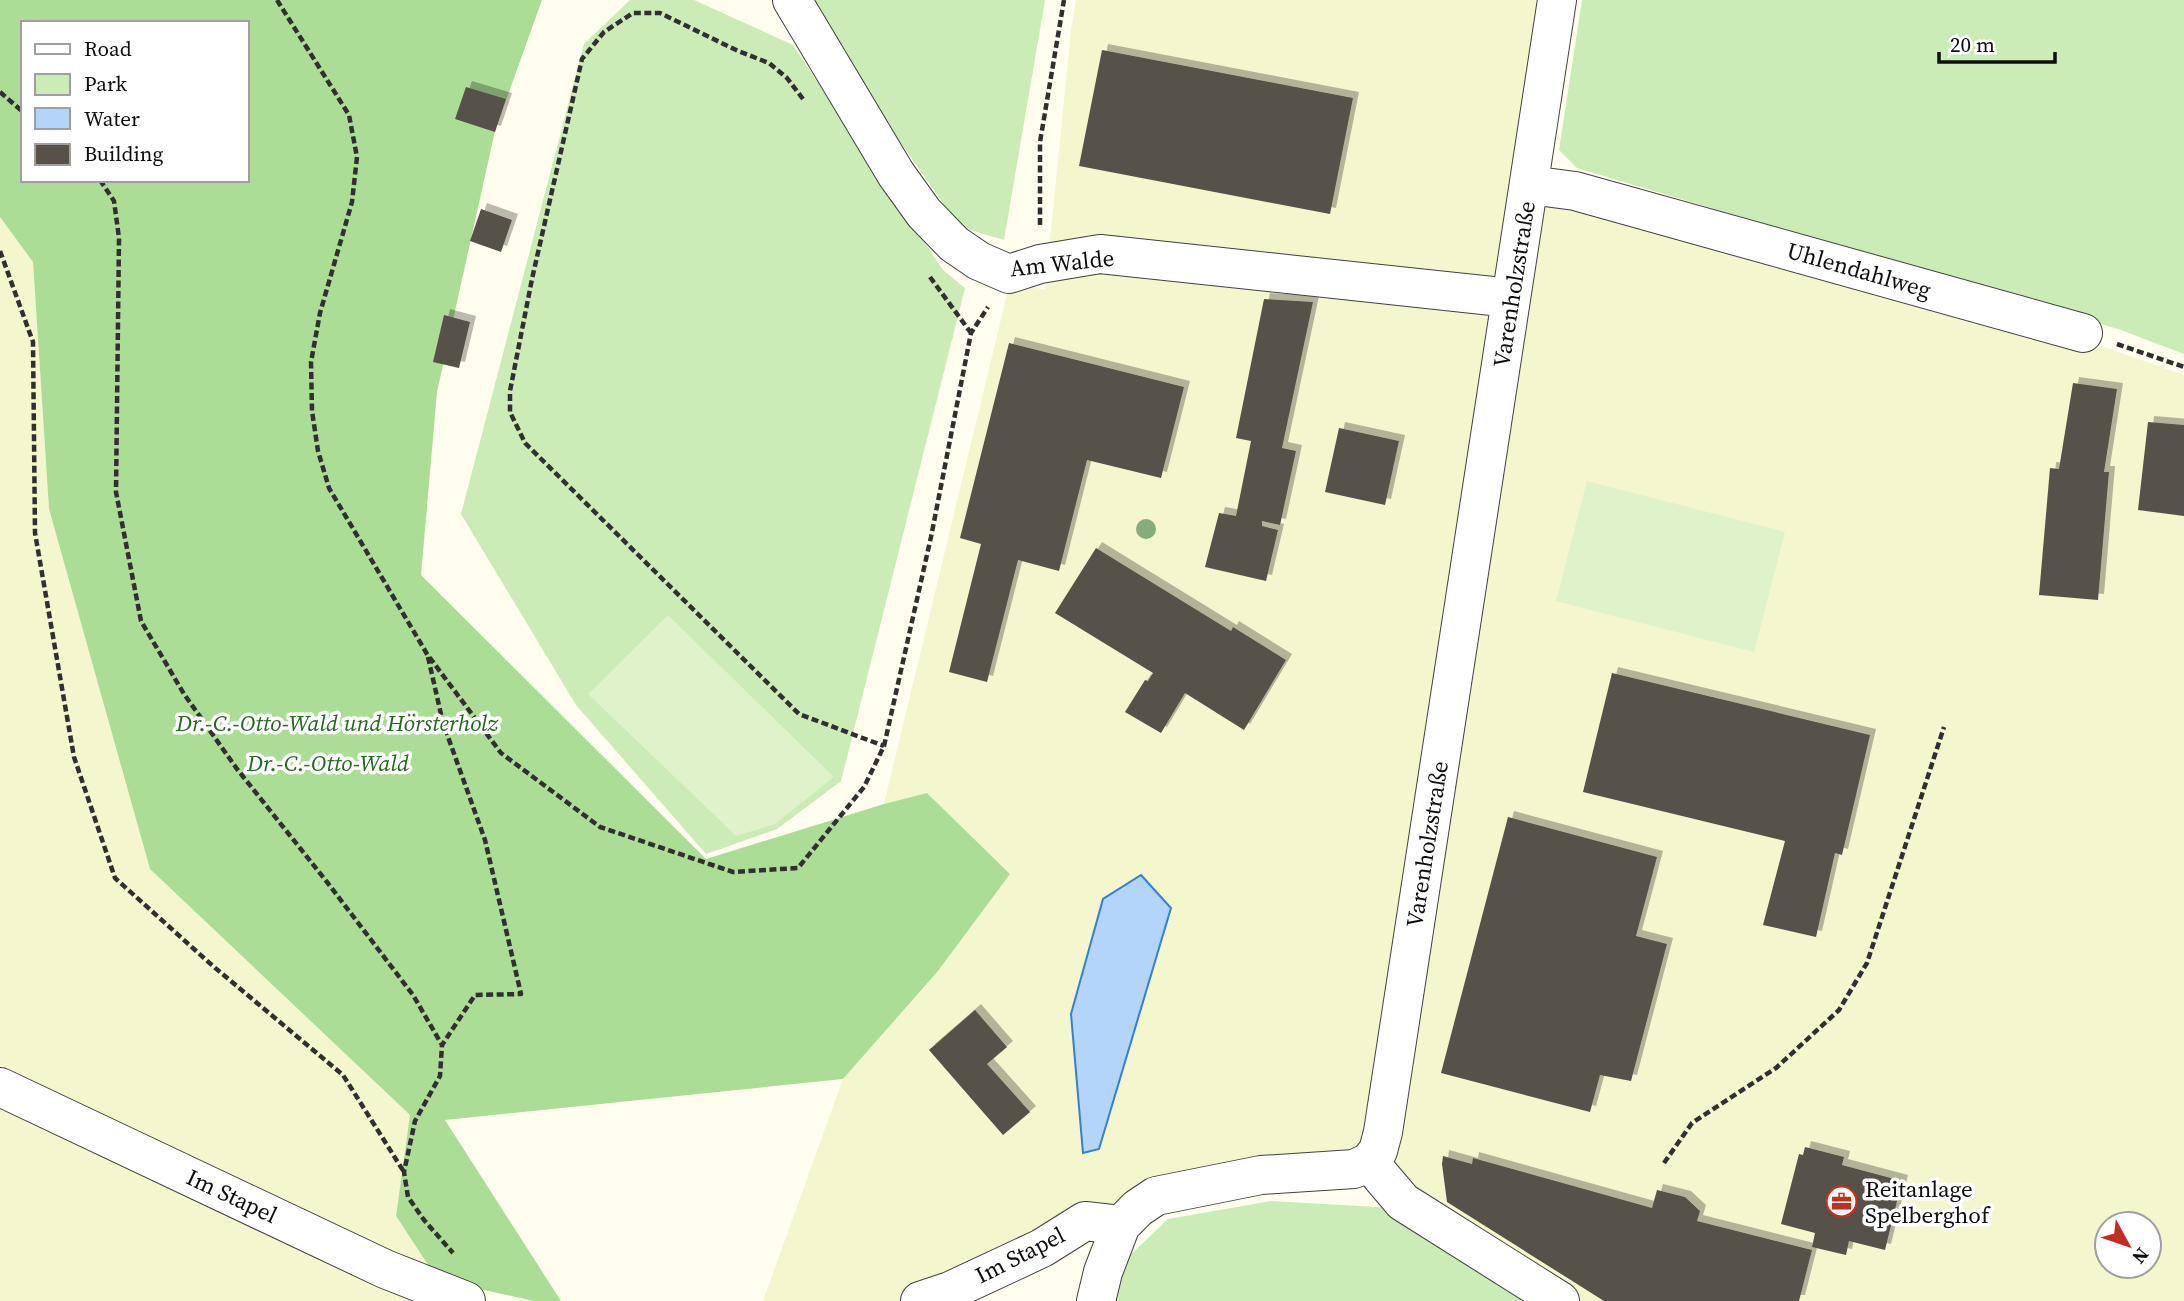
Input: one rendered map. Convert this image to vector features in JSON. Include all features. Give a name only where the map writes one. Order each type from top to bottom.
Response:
[{"type":"street","name":"Am Walde","points":[[792,0],[896,174],[924,213],[954,244],[979,261],[1025,269],[1100,254],[1511,298]]},
{"type":"street","name":"Varenholzstraße","points":[[1369,1162],[1378,1151],[1383,1132],[1557,0]]},
{"type":"street","name":"Uhlendahlweg","points":[[1530,185],[1575,191],[2083,333]]},
{"type":"street","name":"Im Stapel","points":[[0,1087],[385,1269],[466,1301]]},
{"type":"street","points":[[1096,1301],[1103,1272],[1121,1225],[1138,1208],[1156,1196],[1261,1175],[1354,1169],[1369,1162],[1403,1202],[1560,1301]]},
{"type":"street","name":"Im Stapel","points":[[920,1301],[950,1291],[1042,1248],[1085,1221],[1121,1225]]},
{"type":"path","points":[[276,0],[349,115],[357,157],[352,202],[320,313],[311,362],[312,411],[318,451],[329,488],[427,654],[501,753],[600,827],[733,872],[798,868],[864,787],[884,746],[931,537],[971,333],[1025,269],[1040,142],[1064,0]]},
{"type":"path","points":[[810,110],[787,78],[769,63],[660,13],[633,13],[604,32],[582,60],[532,279],[510,391],[510,412],[525,443],[799,714],[884,746]]},
{"type":"path","points":[[0,92],[21,110]]},
{"type":"path","points":[[101,182],[114,201],[119,239],[116,492],[141,621],[184,694],[237,769],[412,995],[442,1045]]},
{"type":"path","points":[[0,251],[33,342],[35,533],[74,757],[115,878],[214,967],[343,1075],[404,1172]]},
{"type":"path","points":[[928,274],[971,333]]},
{"type":"path","points":[[2083,333],[2184,367]]},
{"type":"path","points":[[427,654],[443,723],[485,839],[521,994],[475,995],[442,1045],[440,1076],[415,1121],[404,1172],[408,1197],[458,1259]]},
{"type":"path","points":[[1664,1163],[1692,1123],[1776,1068],[1839,1010],[1867,962],[1944,727]]},
{"type":"green space","name":"Dr.-C.-Otto-Wald","points":[[0,0],[542,0],[495,131],[437,392],[421,575],[706,859],[927,793],[1010,874],[938,971],[843,1079],[445,1120],[561,1301],[534,1301],[438,1280],[396,1216],[410,1115],[150,869],[49,509],[33,262],[0,217]]},
{"type":"green space","points":[[630,0],[694,0],[793,45],[943,270],[965,288],[841,781],[777,829],[706,854],[576,705],[461,514],[584,44]]},
{"type":"green space","points":[[813,0],[1045,0],[1004,240],[960,227],[895,135]]},
{"type":"green space","points":[[1076,0],[1544,0],[1372,1145],[1265,1169],[900,1301],[763,1301],[843,1079],[938,971],[1010,874],[928,794],[884,804],[1010,282],[1045,290]]},
{"type":"green space","points":[[1582,0],[2184,0],[2184,354],[2121,330],[1577,168],[1559,150]]},
{"type":"green space","name":"Reitanlage Spelberghof","points":[[1539,197],[2084,340],[2184,375],[2184,1301],[1574,1301],[1381,1165]]},
{"type":"green space","points":[[0,217],[33,261],[49,509],[150,869],[410,1115],[396,1216],[438,1280],[0,1075]]},
{"type":"green space","points":[[1587,481],[1785,532],[1754,652],[1556,601]]},
{"type":"green space","points":[[668,615],[834,777],[775,824],[736,836],[588,694]]},
{"type":"green space","points":[[0,1100],[57,1127],[408,1301],[0,1301]]},
{"type":"green space","points":[[1271,1201],[1394,1208],[1534,1301],[1114,1301],[1124,1261],[1168,1219]]},
{"type":"water","points":[[1141,875],[1171,908],[1099,1149],[1083,1153],[1071,1014],[1103,899]]},
{"type":"building","points":[[1102,50],[1353,98],[1330,214],[1079,166]]},
{"type":"building","points":[[466,87],[506,99],[495,132],[455,119]]},
{"type":"building","points":[[481,209],[512,220],[501,252],[470,241]]},
{"type":"building","points":[[1264,299],[1313,302],[1282,448],[1296,451],[1280,525],[1262,521],[1262,526],[1278,530],[1266,581],[1205,567],[1219,513],[1236,516],[1251,441],[1236,438]]},
{"type":"building","points":[[444,315],[470,322],[459,368],[433,362]]},
{"type":"building","points":[[1009,343],[1184,387],[1161,478],[1087,460],[1059,571],[1018,560],[987,682],[949,672],[981,544],[960,538]]},
{"type":"building","points":[[2073,383],[2117,389],[2104,472],[2109,472],[2098,600],[2039,595],[2050,468],[2059,469]]},
{"type":"building","points":[[2148,422],[2184,425],[2184,516],[2138,510]]},
{"type":"building","points":[[1339,428],[1399,441],[1385,505],[1325,492]]},
{"type":"building","points":[[1096,548],[1231,631],[1233,627],[1286,660],[1244,730],[1185,693],[1161,733],[1125,712],[1145,680],[1148,681],[1153,673],[1055,613]]},
{"type":"building","points":[[1612,673],[1870,735],[1842,855],[1835,853],[1816,937],[1763,925],[1785,841],[1583,792]]},
{"type":"building","points":[[1508,817],[1657,857],[1636,936],[1667,944],[1631,1081],[1600,1075],[1590,1112],[1441,1073]]},
{"type":"building","points":[[975,1010],[1007,1047],[987,1064],[1030,1112],[1003,1135],[929,1050]]},
{"type":"building","name":"Reitanlage Spelberghof","points":[[1805,1147],[1844,1157],[1842,1165],[1902,1181],[1885,1250],[1849,1241],[1846,1255],[1812,1247],[1815,1233],[1781,1224],[1799,1154],[1803,1155]]},
{"type":"building","points":[[1443,1156],[1472,1164],[1473,1158],[1652,1208],[1657,1190],[1685,1197],[1700,1211],[1697,1221],[1812,1250],[1799,1301],[1604,1301],[1447,1202]]},
{"type":"place","name":"Reitanlage Spelberghof","points":[[1842,1202]]},
{"type":"park label","name":"Dr.-C.-Otto-Wald und Hörsterholz","points":[[337,723]]}]
